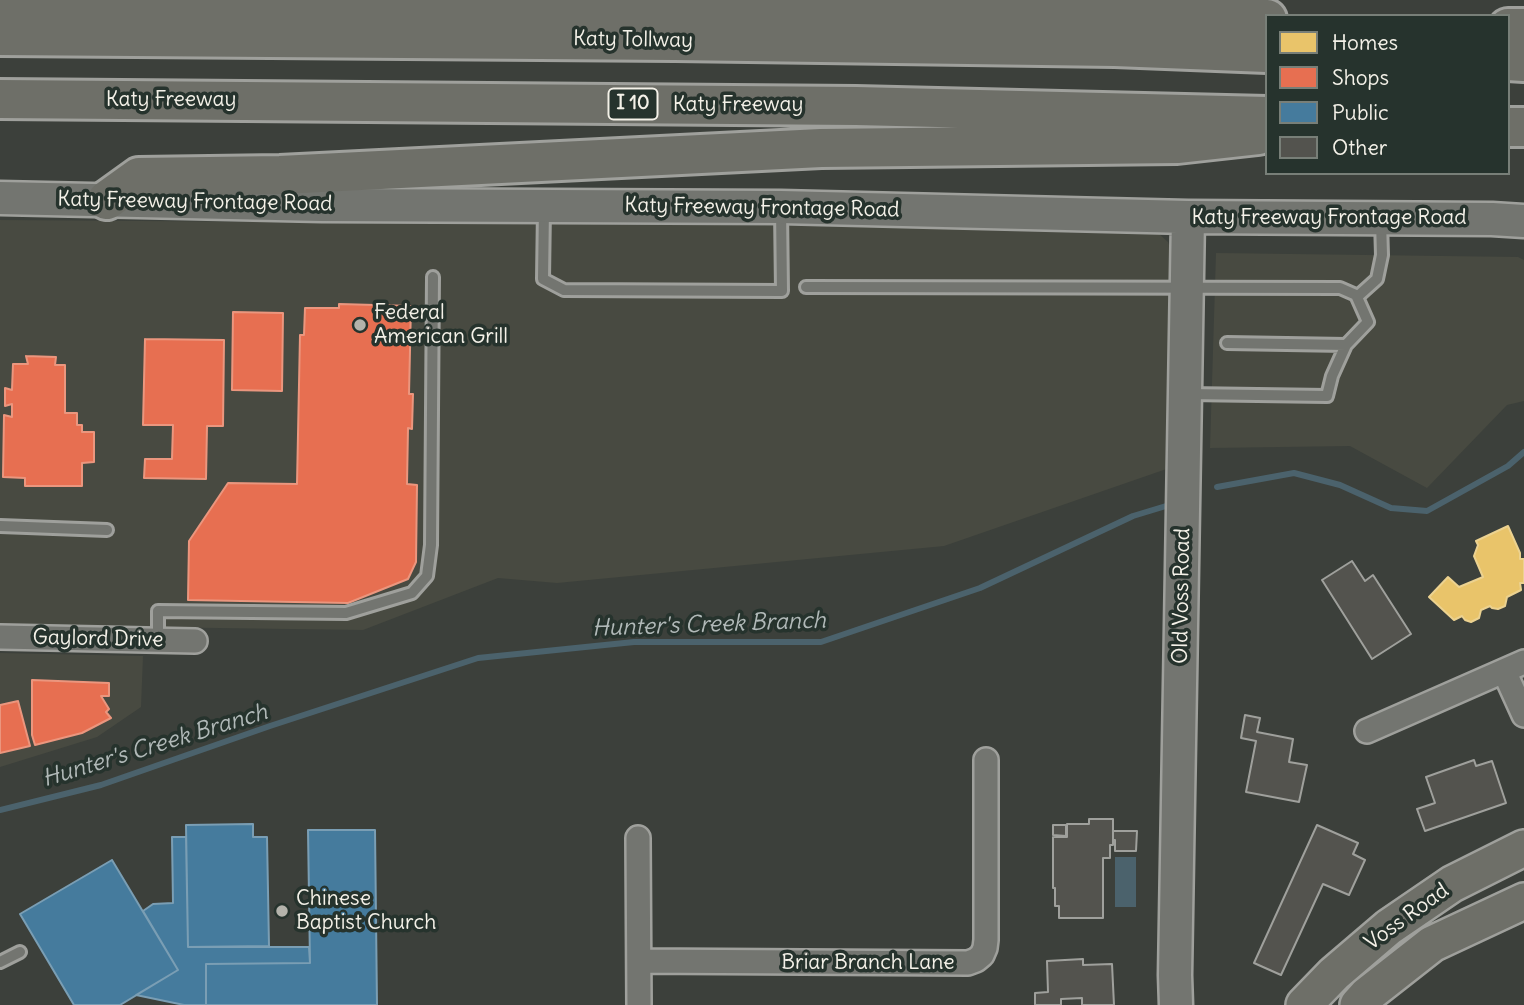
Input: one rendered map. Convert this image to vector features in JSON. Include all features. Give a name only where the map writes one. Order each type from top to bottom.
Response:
[{"type":"highway","name":"Katy Tollway","points":[[0,2],[838,9],[1265,19]]},
{"type":"highway","name":"Katy Tollway","points":[[0,36],[730,41],[1115,47],[1265,53]]},
{"type":"highway","name":"Katy Freeway","points":[[0,99],[856,106],[1265,116]]},
{"type":"highway","points":[[107,200],[139,177],[307,174],[821,148],[1177,144],[1265,134]]},
{"type":"main road","name":"Katy Freeway Frontage Road","points":[[0,198],[322,205],[781,207],[1188,217],[1524,221]]},
{"type":"main road","name":"Old Voss Road","points":[[1174,995],[1188,217]]},
{"type":"main road","name":"Voss Road","points":[[1304,1005],[1334,974],[1389,927],[1452,884],[1524,848]]},
{"type":"main road","name":"Voss Road","points":[[1358,1005],[1433,944],[1524,901]]},
{"type":"street","name":"Gaylord Drive","points":[[0,637],[195,641]]},
{"type":"street","points":[[1367,730],[1514,667],[1524,715]]},
{"type":"street","name":"Briar Branch Lane","points":[[639,961],[968,963],[976,960],[982,955],[986,940],[986,760]]},
{"type":"street","points":[[638,838],[639,1005]]},
{"type":"lane","points":[[544,206],[543,279],[564,290],[768,291],[782,291],[781,207]]},
{"type":"lane","points":[[1357,297],[1377,279],[1382,255],[1381,218]]},
{"type":"lane","points":[[158,640],[158,611],[346,613],[412,593],[427,576],[431,545],[433,277]]},
{"type":"lane","points":[[806,287],[1340,288],[1356,295],[1368,322],[1346,345],[1332,376],[1327,396],[1185,394]]},
{"type":"lane","points":[[1227,343],[1346,345]]},
{"type":"lane","points":[[0,526],[107,530]]},
{"type":"lane","points":[[0,962],[20,952]]},
{"type":"shaded area","points":[[0,220],[1145,228],[1157,232],[1168,242],[1174,257],[1178,465],[944,546],[557,583],[498,578],[363,630],[0,625]]},
{"type":"shaded area","points":[[1216,253],[1518,257],[1524,260],[1524,401],[1507,405],[1427,488],[1350,446],[1210,448]]},
{"type":"shaded area","points":[[0,653],[143,656],[141,707],[97,737],[0,767]]},
{"type":"water","points":[[1115,857],[1136,857],[1136,907],[1115,907]]},
{"type":"building: Homes","points":[[1508,526],[1520,559],[1524,559],[1524,583],[1520,583],[1521,590],[1507,597],[1505,606],[1498,609],[1490,606],[1481,610],[1479,618],[1471,622],[1462,616],[1454,620],[1429,597],[1448,577],[1459,587],[1483,577],[1474,556],[1478,545],[1476,541]]},
{"type":"building: Shops","points":[[339,304],[411,306],[409,394],[413,394],[412,429],[408,428],[407,484],[417,485],[416,562],[408,579],[348,603],[188,600],[189,541],[228,483],[297,484],[300,335],[304,335],[305,308],[339,308]]},
{"type":"building: Shops","points":[[233,312],[283,313],[282,391],[232,390]]},
{"type":"building: Shops","points":[[145,339],[224,340],[223,426],[207,426],[206,479],[144,478],[145,459],[172,459],[173,425],[143,425]]},
{"type":"building: Shops","points":[[26,356],[56,357],[55,365],[65,365],[65,413],[77,413],[77,425],[82,425],[82,432],[94,432],[94,462],[82,463],[82,486],[25,486],[25,478],[3,477],[4,415],[12,417],[12,404],[5,406],[5,388],[12,390],[13,364],[28,364]]},
{"type":"building: Shops","points":[[32,680],[109,683],[109,696],[101,696],[111,718],[82,733],[35,745],[32,735]]},
{"type":"building: Shops","points":[[18,701],[30,746],[0,753],[0,705]]},
{"type":"building: Public","points":[[253,824],[253,837],[267,837],[269,946],[188,947],[186,825]]},
{"type":"building: Public","points":[[308,830],[375,830],[377,1005],[206,1005],[206,964],[310,963]]},
{"type":"building: Public","points":[[172,837],[186,837],[188,947],[309,947],[310,963],[206,964],[206,1005],[184,1005],[136,995],[178,970],[143,911],[153,904],[173,903]]},
{"type":"building: Public","points":[[112,860],[178,970],[120,1005],[74,1005],[20,914]]},
{"type":"building: Other","points":[[1352,561],[1365,581],[1373,575],[1411,634],[1372,659],[1322,580]]},
{"type":"building: Other","points":[[1245,715],[1260,718],[1257,732],[1293,739],[1289,762],[1307,765],[1299,802],[1246,792],[1256,741],[1241,738]]},
{"type":"building: Other","points":[[1474,760],[1476,766],[1492,761],[1506,803],[1425,831],[1417,809],[1435,803],[1426,777]]},
{"type":"building: Other","points":[[1089,819],[1113,819],[1110,858],[1103,858],[1103,918],[1059,918],[1059,906],[1055,906],[1053,888],[1053,837],[1067,837],[1067,824],[1089,824]]},
{"type":"building: Other","points":[[1053,825],[1066,825],[1066,836],[1053,835]]},
{"type":"building: Other","points":[[1317,825],[1358,843],[1353,854],[1365,860],[1349,895],[1323,884],[1281,975],[1254,963]]},
{"type":"building: Other","points":[[1113,831],[1137,831],[1136,851],[1115,851]]},
{"type":"building: Other","points":[[1083,959],[1083,965],[1112,964],[1114,1005],[1082,1005],[1082,998],[1061,999],[1061,1005],[1035,1005],[1035,993],[1048,992],[1047,961]]},
{"type":"waterway","name":"Hunter's Creek Branch","points":[[1217,487],[1294,473],[1340,485],[1391,508],[1427,511],[1508,466],[1524,452]]},
{"type":"waterway","name":"Hunter's Creek Branch","points":[[0,810],[101,785],[478,658],[634,642],[821,642],[980,588],[1133,516],[1166,506]]},
{"type":"place","name":"Federal American Grill","points":[[360,325]]},
{"type":"place","name":"Chinese Baptist Church","points":[[282,911]]}]
